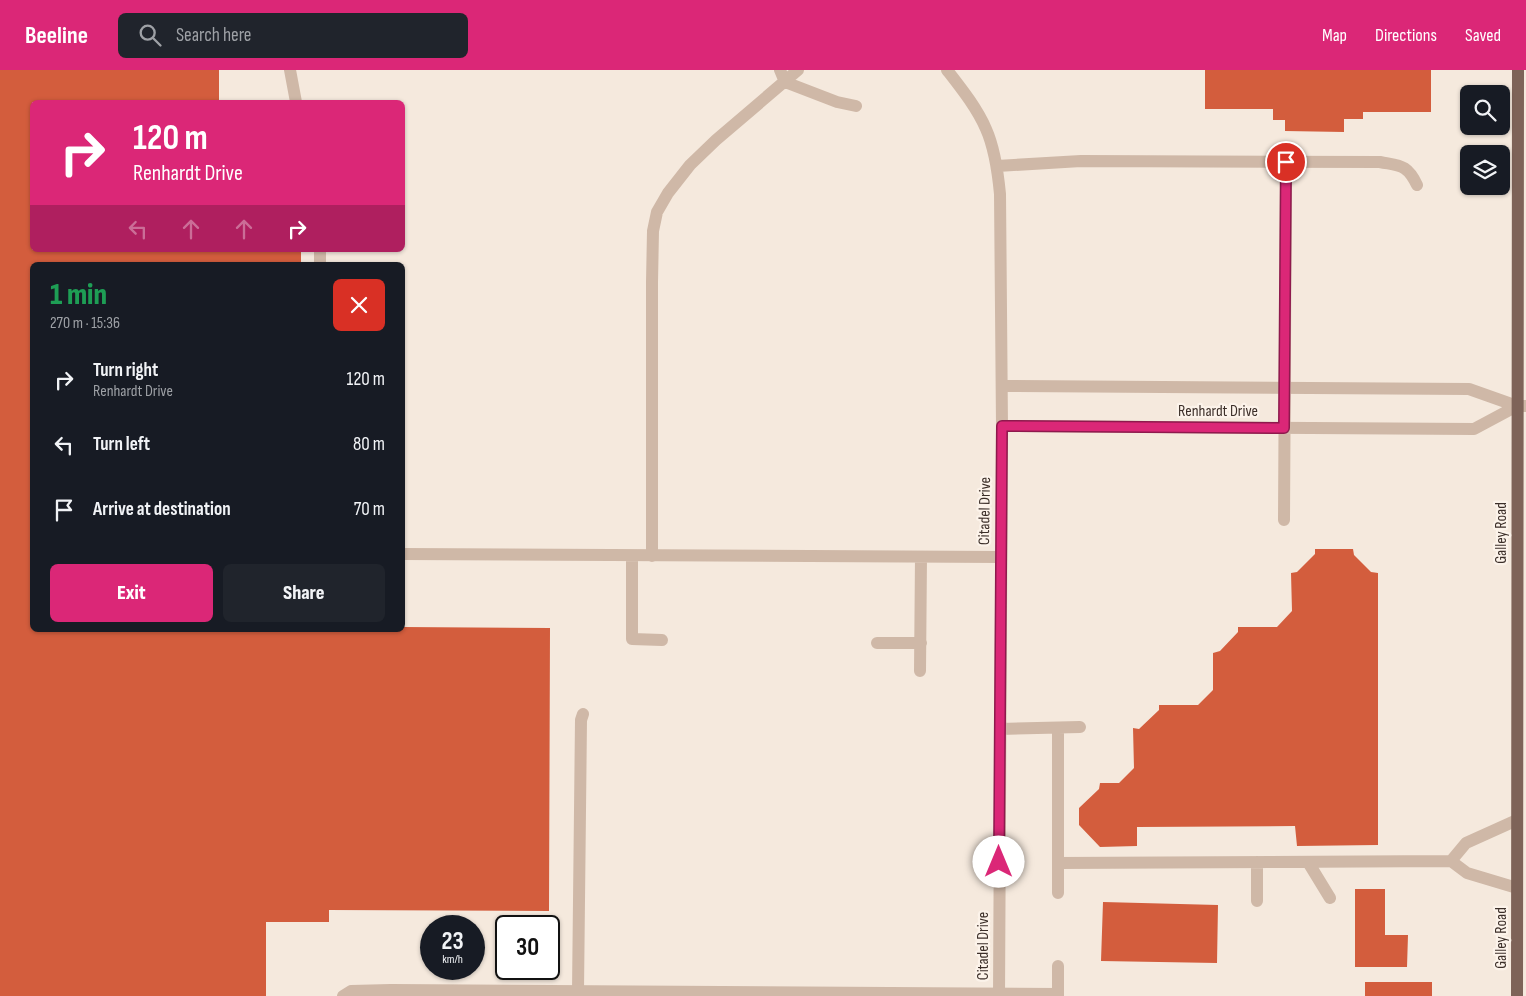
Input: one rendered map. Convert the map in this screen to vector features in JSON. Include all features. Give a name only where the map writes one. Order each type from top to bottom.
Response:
[{"type":"main road","name":"Galley Road","points":[[1517,996],[1521,923],[1517,888],[1517,820],[1521,783],[1522,94],[1518,70]]},
{"type":"street","points":[[290,70],[296,100]]},
{"type":"street","points":[[652,556],[652,282],[653,231],[657,212],[668,193],[690,165],[783,76],[798,70]]},
{"type":"street","name":"Citadel Drive","points":[[947,70],[967,96],[986,130],[997,166],[1001,223],[1002,426],[999,995]]},
{"type":"street","points":[[783,76],[837,102],[856,106]]},
{"type":"street","points":[[997,166],[1081,161],[1380,162],[1400,166],[1411,172],[1417,184]]},
{"type":"street","points":[[1284,520],[1286,162]]},
{"type":"street","name":"Renhardt Drive","points":[[1002,386],[1470,389],[1521,406]]},
{"type":"street","name":"Renhardt Drive","points":[[1002,426],[1474,429],[1521,406]]},
{"type":"street","points":[[405,554],[1001,557]]},
{"type":"street","points":[[632,556],[632,639],[662,640]]},
{"type":"street","points":[[920,671],[921,557]]},
{"type":"street","points":[[877,643],[921,643]]},
{"type":"street","points":[[578,991],[581,720],[583,714]]},
{"type":"street","points":[[1000,729],[1080,726]]},
{"type":"street","points":[[1058,728],[1058,893]]},
{"type":"street","points":[[1451,861],[1466,843],[1517,820]]},
{"type":"street","points":[[1058,864],[1451,861],[1467,873],[1517,888]]},
{"type":"street","points":[[1257,862],[1257,901]]},
{"type":"street","points":[[1308,862],[1330,898]]},
{"type":"street","points":[[343,996],[350,991],[382,990],[1058,995],[1058,966]]},
{"type":"building","points":[[0,70],[219,70],[219,100],[30,100],[30,252],[301,252],[301,262],[30,262],[30,632],[405,632],[405,627],[550,628],[549,911],[329,910],[329,922],[266,922],[266,996],[0,996]]},
{"type":"building","points":[[1205,70],[1431,70],[1431,112],[1363,112],[1363,119],[1344,119],[1344,132],[1285,131],[1285,120],[1273,120],[1273,109],[1205,109]]},
{"type":"building","points":[[1315,549],[1353,549],[1354,555],[1371,572],[1378,573],[1378,845],[1297,846],[1295,826],[1137,827],[1137,846],[1100,847],[1079,825],[1079,808],[1099,789],[1100,783],[1119,783],[1134,768],[1133,728],[1139,729],[1159,710],[1159,705],[1198,705],[1213,690],[1213,653],[1220,651],[1238,632],[1238,627],[1277,627],[1292,611],[1291,573],[1297,572],[1315,554]]},
{"type":"building","points":[[1355,889],[1385,889],[1385,935],[1408,935],[1407,967],[1355,967]]},
{"type":"building","points":[[1103,902],[1218,905],[1217,963],[1101,961]]},
{"type":"building","points":[[1365,982],[1432,982],[1432,996],[1365,996]]},
{"type":"route","points":[[999,862],[1002,426],[1284,428],[1286,162]]}]
